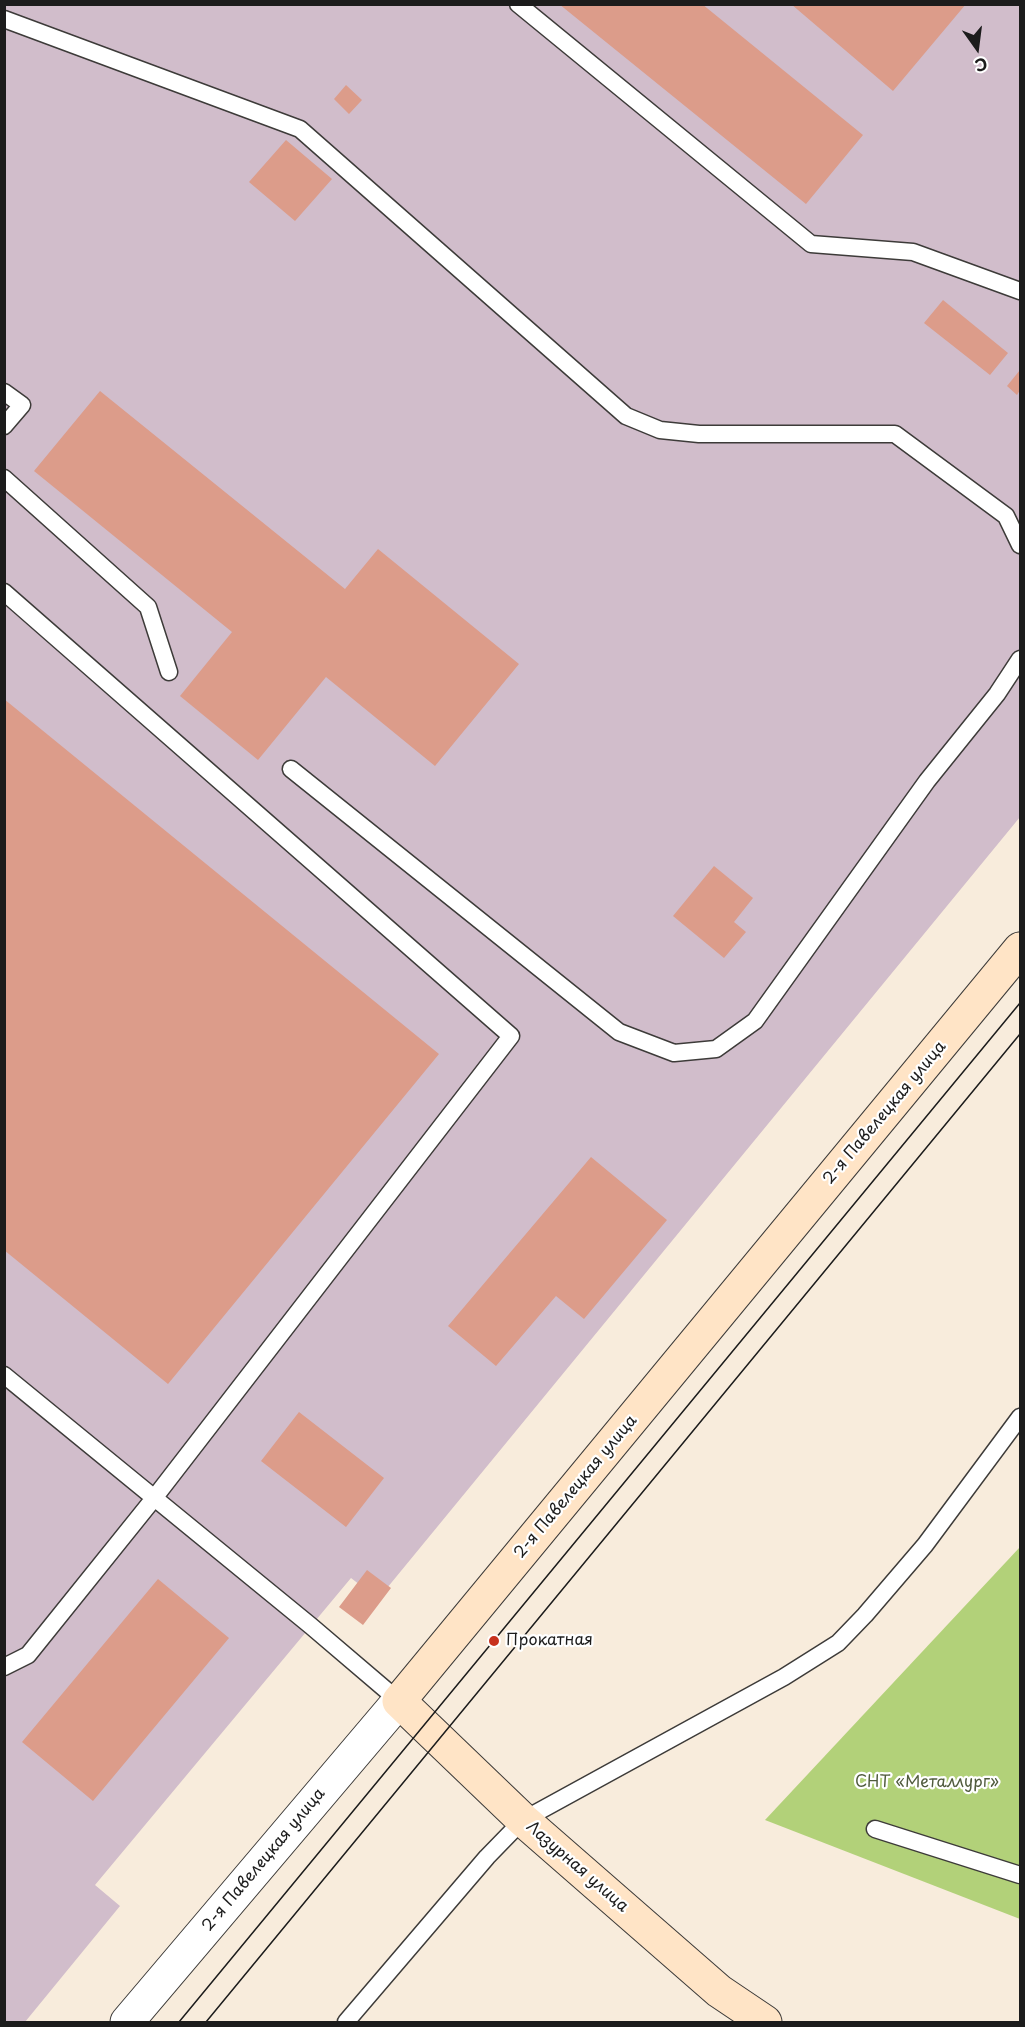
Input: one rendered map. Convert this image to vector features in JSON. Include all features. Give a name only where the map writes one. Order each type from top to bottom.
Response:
[{"type":"main road","name":"2-я Павелецкая улица","points":[[399,1701],[1020,949]]},
{"type":"main road","name":"Лазурная улица","points":[[399,1701],[523,1820],[719,1991],[765,2022]]},
{"type":"street","name":"2-я Павелецкая улица","points":[[127,2022],[399,1701]]},
{"type":"lane","points":[[518,4],[811,244],[913,252],[1020,291]]},
{"type":"lane","points":[[4,19],[300,129],[626,416],[660,430],[699,434],[895,434],[1006,516],[1020,545]]},
{"type":"lane","points":[[4,392],[22,405],[4,426]]},
{"type":"lane","points":[[4,478],[148,607],[170,672]]},
{"type":"lane","points":[[4,592],[511,1036],[155,1497],[28,1655],[4,1667]]},
{"type":"lane","points":[[291,769],[619,1032],[674,1053],[716,1049],[755,1020],[927,781],[997,694],[1020,659]]},
{"type":"lane","points":[[4,1375],[155,1497],[399,1701]]},
{"type":"lane","points":[[346,2022],[487,1857],[523,1820],[784,1677],[838,1643],[925,1545],[1020,1417]]},
{"type":"lane","points":[[874,1829],[1020,1875]]},
{"type":"shaded area","points":[[5,5],[1020,5],[1020,817],[378,1599],[351,1578],[95,1885],[120,1906],[25,2022],[5,2022]]},
{"type":"green space","name":"СНТ «Металлург»","points":[[1020,1547],[1020,1919],[765,1820]]},
{"type":"building","points":[[559,4],[702,4],[863,135],[806,204]]},
{"type":"building","points":[[791,4],[966,4],[893,91]]},
{"type":"building","points":[[346,85],[362,100],[349,114],[334,99]]},
{"type":"building","points":[[286,140],[332,179],[295,221],[249,182]]},
{"type":"building","points":[[943,300],[1008,353],[990,375],[924,323]]},
{"type":"building","points":[[1020,370],[1020,390],[1017,395],[1007,386]]},
{"type":"building","points":[[100,391],[345,589],[378,549],[519,664],[435,766],[326,677],[258,760],[180,696],[232,632],[34,471]]},
{"type":"building","points":[[4,699],[439,1054],[168,1384],[4,1250]]},
{"type":"building","points":[[714,866],[753,898],[734,922],[746,932],[724,958],[673,916]]},
{"type":"building","points":[[591,1157],[667,1220],[584,1319],[556,1296],[496,1366],[448,1326]]},
{"type":"building","points":[[299,1412],[384,1478],[346,1527],[261,1461]]},
{"type":"building","points":[[367,1570],[391,1588],[363,1625],[339,1607]]},
{"type":"building","points":[[158,1579],[229,1638],[93,1801],[22,1742]]},
{"type":"tram line","points":[[179,2022],[1020,1003]]},
{"type":"tram line","points":[[206,2022],[1020,1034]]},
{"type":"place","name":"Прокатная","points":[[494,1641]]}]
